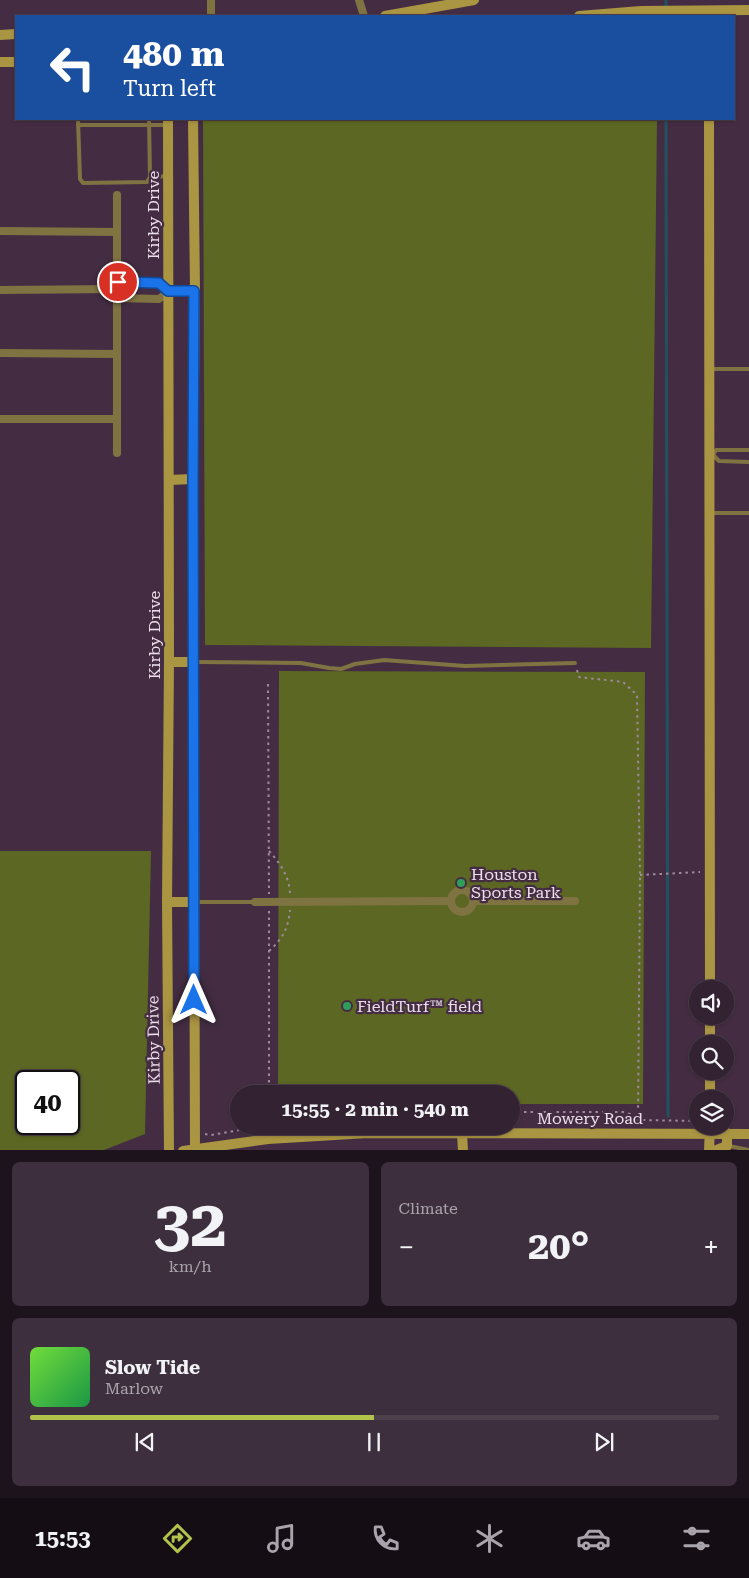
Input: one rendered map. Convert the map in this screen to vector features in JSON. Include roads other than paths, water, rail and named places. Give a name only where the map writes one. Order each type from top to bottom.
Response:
[{"type":"street","points":[[211,0],[211,15]]},
{"type":"street","points":[[359,0],[364,15]]},
{"type":"street","points":[[391,15],[474,0]]},
{"type":"street","points":[[591,15],[641,11],[749,10]]},
{"type":"street","points":[[0,35],[15,34]]},
{"type":"street","points":[[0,62],[15,62]]},
{"type":"street","points":[[193,120],[195,1150]]},
{"type":"street","points":[[710,120],[712,455],[710,513],[710,980]]},
{"type":"street","name":"Kirby Drive","points":[[168,122],[169,662],[167,902],[170,1150]]},
{"type":"street","points":[[116,453],[117,195]]},
{"type":"street","points":[[0,231],[117,232]]},
{"type":"street","points":[[0,290],[159,283],[168,291],[194,291]]},
{"type":"street","points":[[117,298],[159,299],[168,291]]},
{"type":"street","points":[[0,353],[117,354]]},
{"type":"street","points":[[0,419],[116,419]]},
{"type":"street","points":[[169,480],[193,480]]},
{"type":"street","points":[[169,662],[194,662]]},
{"type":"street","points":[[451,901],[456,892],[462,890],[472,895],[474,902]]},
{"type":"street","points":[[451,901],[454,908],[460,912],[468,910],[474,902]]},
{"type":"street","points":[[255,902],[451,901]]},
{"type":"street","points":[[474,902],[575,901]]},
{"type":"street","points":[[167,902],[194,902]]},
{"type":"street","name":"Mowery Road","points":[[520,1133],[689,1131]]},
{"type":"street","name":"Mowery Road","points":[[734,1134],[749,1134]]},
{"type":"street","name":"Mowery Road","points":[[183,1150],[255,1146],[351,1135]]},
{"type":"street","points":[[462,1135],[463,1150]]},
{"type":"street","points":[[709,1150],[710,1135]]},
{"type":"street","points":[[714,1150],[727,1146],[727,1135]]},
{"type":"lane","points":[[78,120],[80,179],[83,183],[147,182],[150,177],[150,120]]},
{"type":"lane","points":[[94,120],[94,125]]},
{"type":"lane","points":[[106,120],[106,125]]},
{"type":"lane","points":[[120,125],[121,120]]},
{"type":"lane","points":[[133,120],[133,125]]},
{"type":"lane","points":[[78,125],[150,125],[168,122]]},
{"type":"lane","points":[[150,177],[168,176]]},
{"type":"lane","points":[[710,369],[749,369]]},
{"type":"lane","points":[[749,450],[716,450],[712,455],[719,461],[749,462]]},
{"type":"lane","points":[[710,513],[749,513]]},
{"type":"lane","points":[[194,662],[301,663],[341,669],[355,664],[384,660],[465,666],[575,663]]},
{"type":"lane","points":[[194,902],[255,902]]},
{"type":"lane","points":[[727,1146],[749,1150]]},
{"type":"waterway","points":[[666,0],[666,15]]},
{"type":"waterway","points":[[666,120],[668,1116]]},
{"type":"place","name":"Houston Sports Park","points":[[461,883]]},
{"type":"place","name":"FieldTurf™ field","points":[[347,1006]]}]
